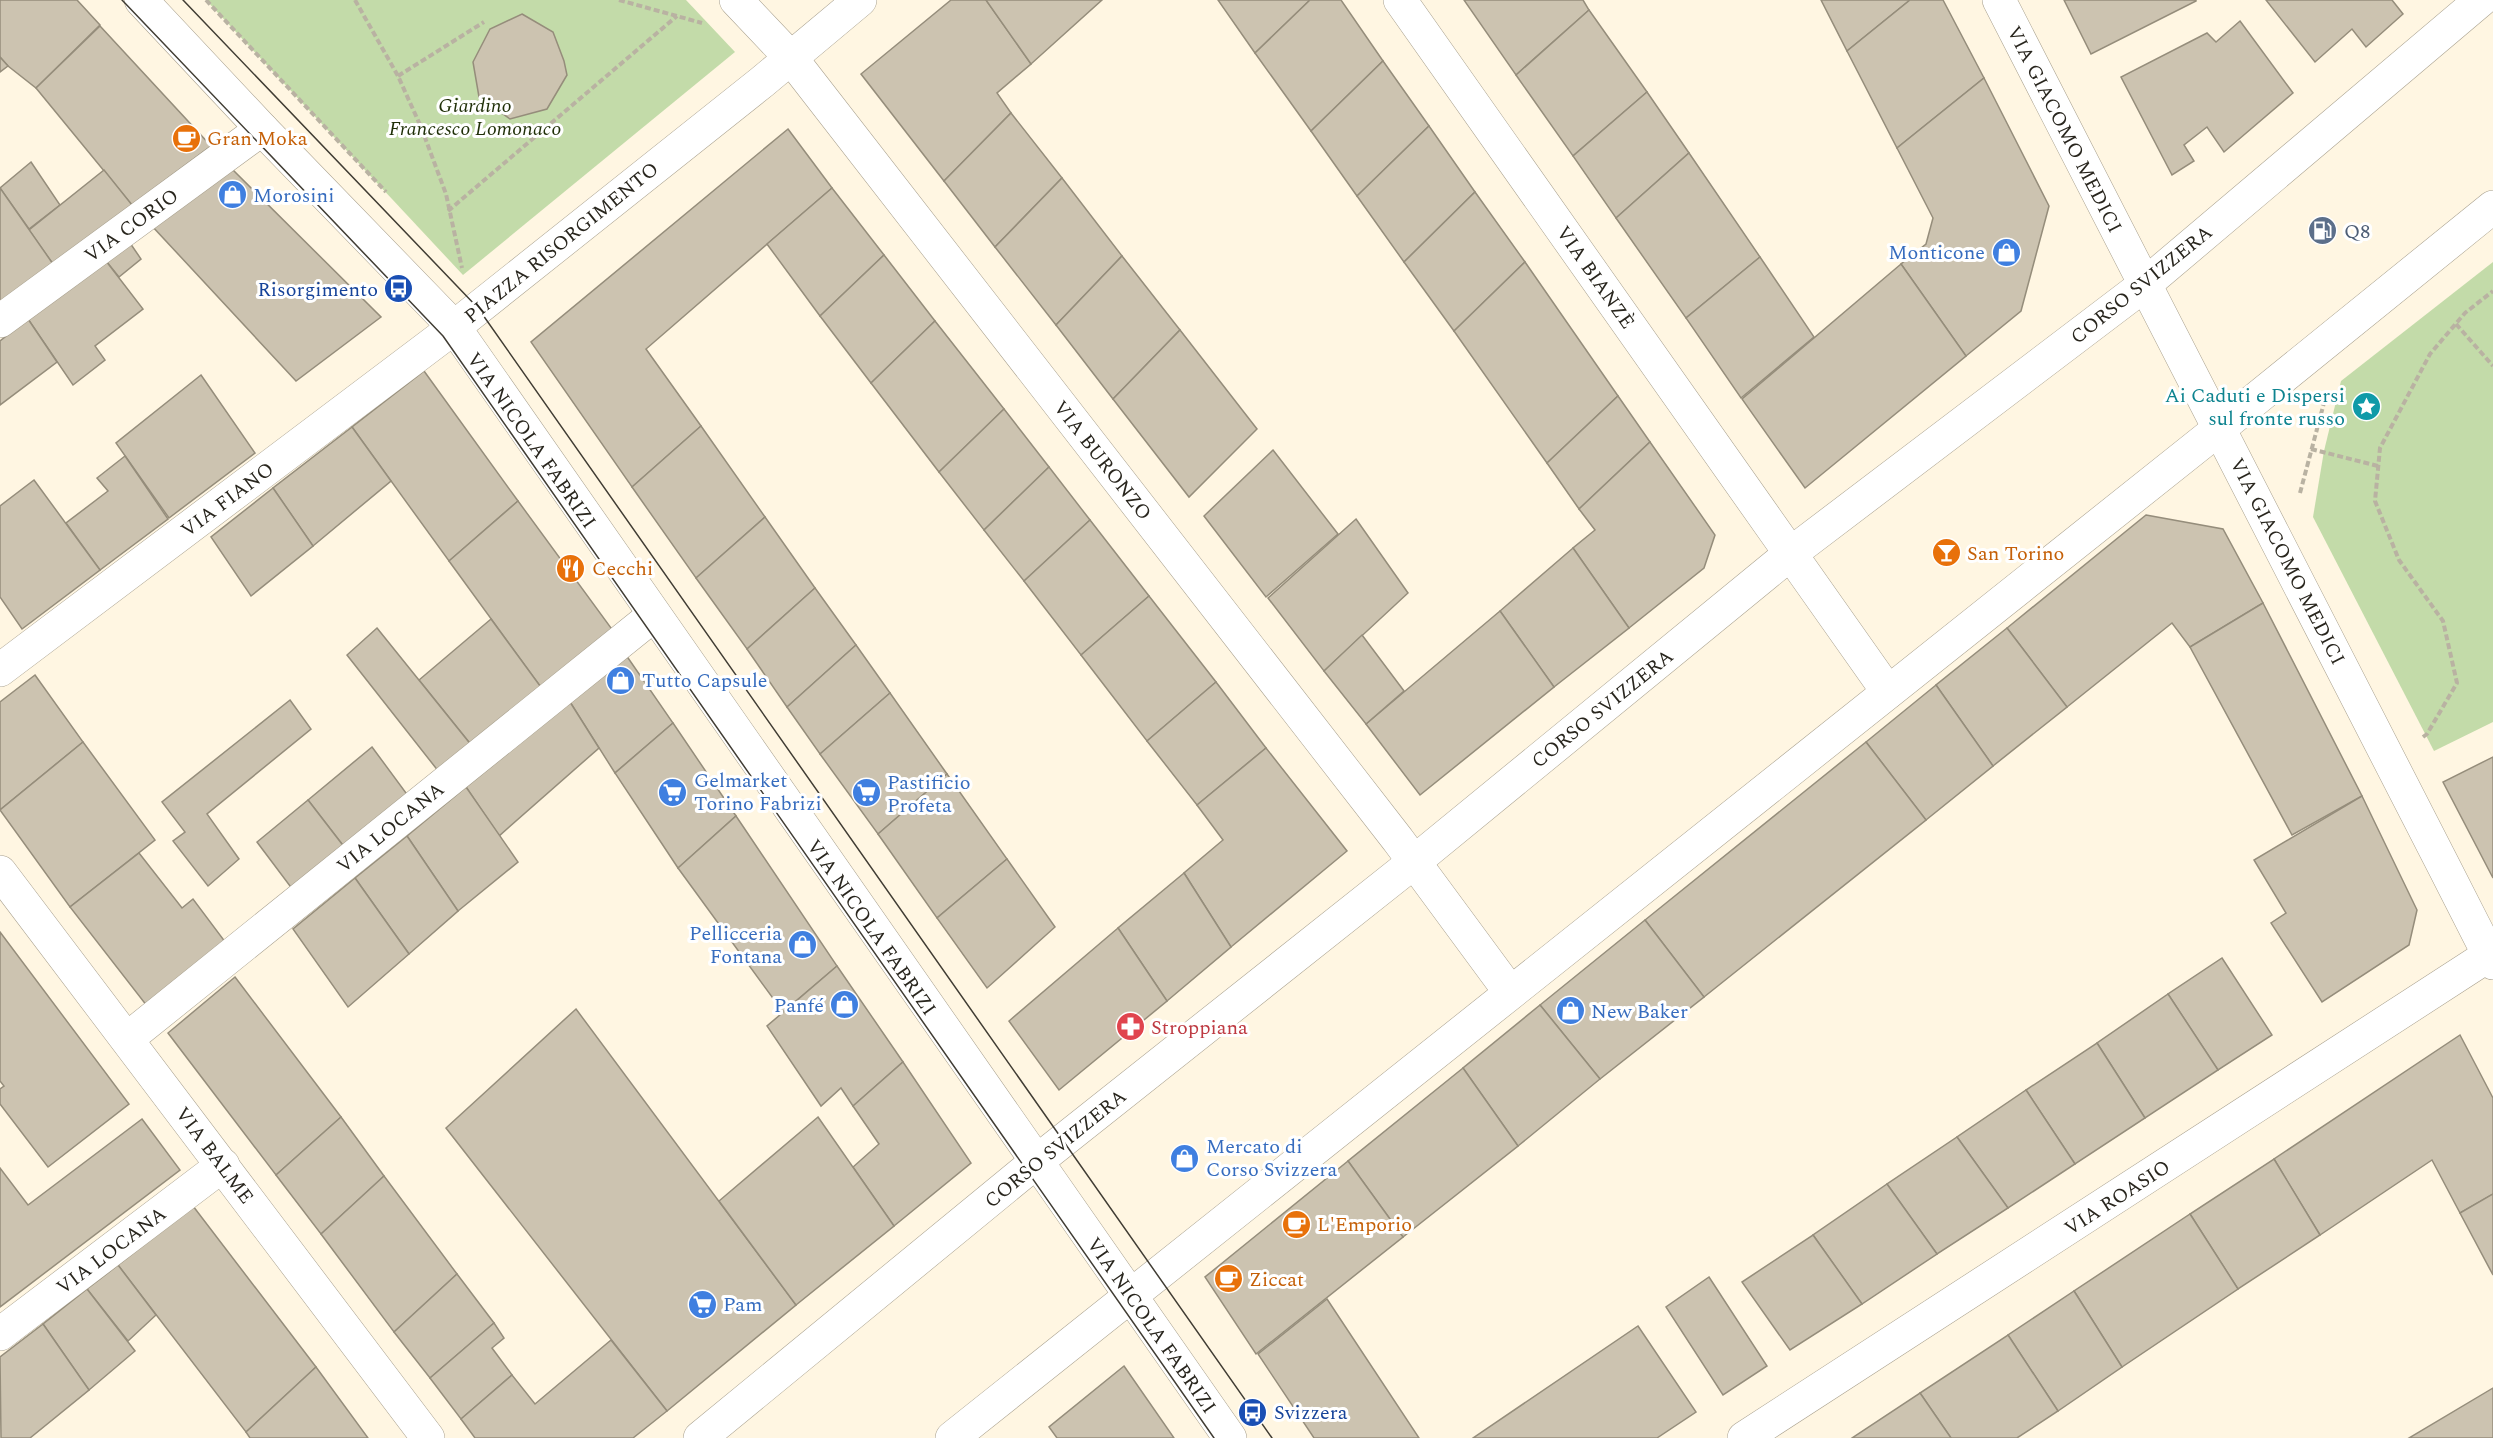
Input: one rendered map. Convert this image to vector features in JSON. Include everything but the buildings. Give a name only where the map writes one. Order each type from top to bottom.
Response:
[{"type":"street","name":"PIAZZA RISORGIMENTO","points":[[141,0],[454,327],[791,58],[860,0]]},
{"type":"street","points":[[736,0],[791,58]]},
{"type":"street","name":"VIA BIANZÈ","points":[[1400,0],[1790,554]]},
{"type":"street","name":"VIA GIACOMO MEDICI","points":[[2000,0],[2143,286],[2220,428],[2491,959]]},
{"type":"street","name":"CORSO SVIZZERA","points":[[699,1438],[1036,1162],[1414,862],[1790,554],[2143,286],[2481,0]]},
{"type":"street","name":"VIA BURONZO","points":[[791,58],[1414,862]]},
{"type":"street","name":"VIA CORIO","points":[[0,321],[262,129]]},
{"type":"street","points":[[952,1438],[2220,428],[2493,207]]},
{"type":"street","name":"VIA NICOLA FABRIZI","points":[[454,327],[1036,1162],[1132,1294],[1230,1438]]},
{"type":"street","name":"VIA FIANO","points":[[0,670],[454,327]]},
{"type":"street","points":[[1790,554],[1888,692]]},
{"type":"street","name":"VIA LOCANA","points":[[127,1039],[654,615]]},
{"type":"street","points":[[1414,862],[1510,992]]},
{"type":"street","name":"VIA BALME","points":[[0,872],[428,1438]]},
{"type":"street","name":"VIA ROASIO","points":[[1744,1438],[2491,959]]},
{"type":"street","name":"VIA LOCANA","points":[[0,1334],[223,1165]]},
{"type":"path","points":[[206,0],[393,200]]},
{"type":"path","points":[[355,0],[398,76],[442,182],[463,275],[456,267]]},
{"type":"path","points":[[619,0],[710,25]]},
{"type":"path","points":[[448,211],[677,15]]},
{"type":"path","points":[[398,76],[484,22]]},
{"type":"path","points":[[2390,761],[2427,734],[2457,683],[2442,621],[2399,560],[2375,501],[2379,448],[2430,354],[2465,313],[2493,291]]},
{"type":"path","points":[[2456,324],[2493,366]]},
{"type":"path","points":[[2272,529],[2295,512],[2332,374],[2316,350]]},
{"type":"path","points":[[2311,448],[2378,466]]},
{"type":"green space","name":"Giardino Francesco Lomonaco","points":[[206,0],[686,0],[735,52],[463,275]]},
{"type":"green space","points":[[2493,262],[2493,722],[2434,751],[2313,517],[2324,451],[2341,381]]},
{"type":"tram line","points":[[122,0],[443,336],[1214,1438]]},
{"type":"tram line","points":[[183,0],[478,308],[1272,1438]]},
{"type":"place","name":"Gran Moka","points":[[186,138]]},
{"type":"place","name":"Morosini","points":[[232,195]]},
{"type":"place","name":"Q8","points":[[2323,231]]},
{"type":"place","name":"Monticone","points":[[2006,252]]},
{"type":"place","name":"Risorgimento","points":[[399,289]]},
{"type":"place","name":"Ai Caduti e Dispersi sul fronte russo","points":[[2366,407]]},
{"type":"place","name":"San Torino","points":[[1946,553]]},
{"type":"place","name":"Cecchi","points":[[571,568]]},
{"type":"place","name":"Tutto Capsule","points":[[621,680]]},
{"type":"place","name":"Gelmarket Torino Fabrizi","points":[[673,792]]},
{"type":"place","name":"Pastificio Profeta","points":[[866,793]]},
{"type":"place","name":"Pellicceria Fontana","points":[[803,944]]},
{"type":"place","name":"Panfé","points":[[845,1005]]},
{"type":"place","name":"New Baker","points":[[1570,1011]]},
{"type":"place","name":"Stroppiana","points":[[1130,1027]]},
{"type":"place","name":"Mercato di Corso Svizzera","points":[[1185,1158]]},
{"type":"place","name":"L'Emporio","points":[[1296,1224]]},
{"type":"place","name":"Ziccat","points":[[1228,1279]]},
{"type":"place","name":"Pam","points":[[702,1304]]},
{"type":"place","name":"Svizzera","points":[[1253,1412]]}]
